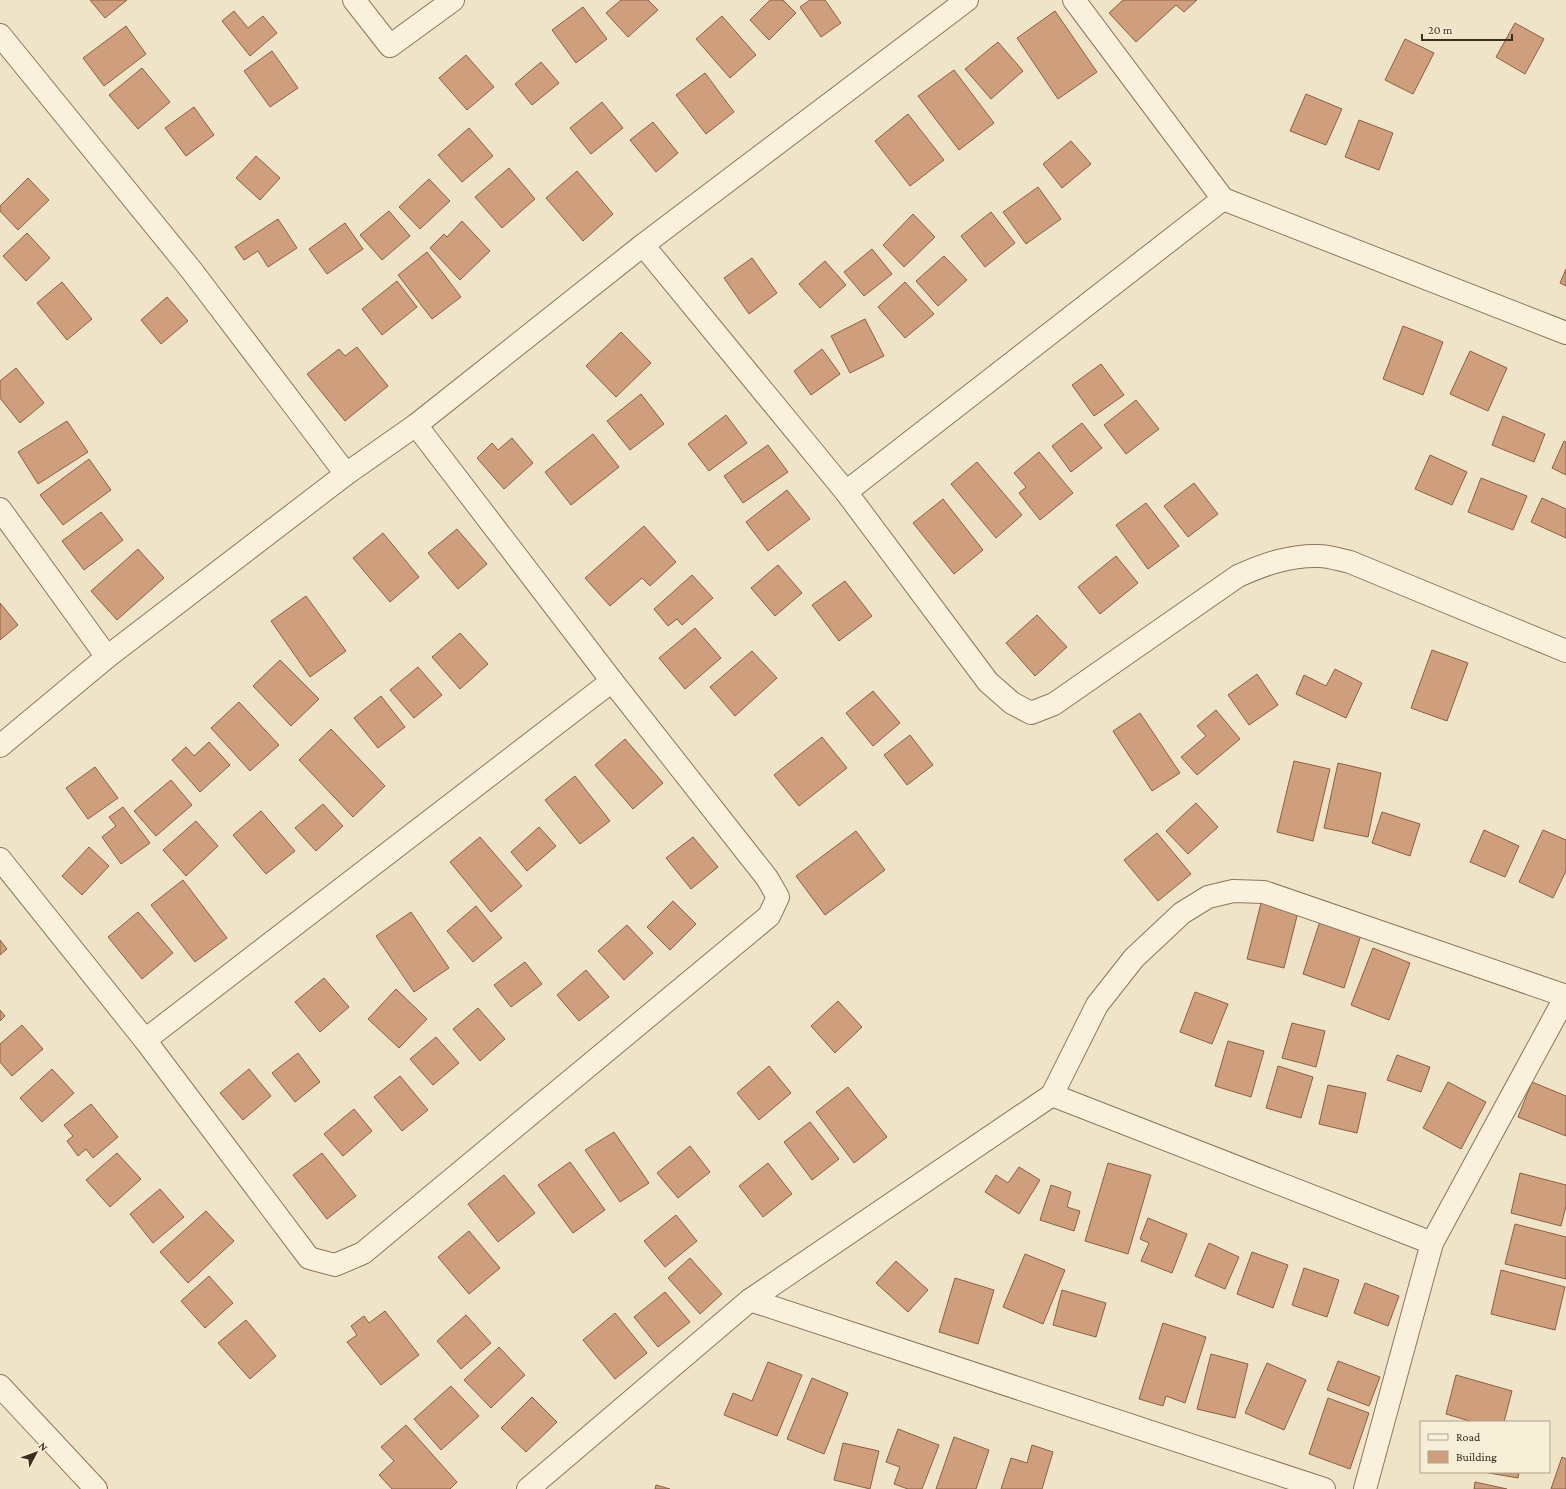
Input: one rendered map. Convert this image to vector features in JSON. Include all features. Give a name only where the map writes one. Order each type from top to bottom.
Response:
[{"type":"street","points":[[354,0],[390,46],[453,0]]},
{"type":"street","points":[[0,746],[107,657],[346,474],[416,425],[643,245],[967,0]]},
{"type":"street","points":[[1074,0],[1223,199],[1566,333]]},
{"type":"street","points":[[0,35],[192,271],[346,474]]},
{"type":"street","points":[[846,492],[1223,199]]},
{"type":"street","points":[[643,245],[846,492],[988,682],[1012,703],[1032,713],[1054,704],[1238,576],[1266,563],[1292,557],[1320,556],[1350,562],[1566,649]]},
{"type":"street","points":[[0,859],[145,1040],[309,1258],[335,1265],[363,1253],[770,916],[778,897],[767,878],[612,681],[416,425]]},
{"type":"street","points":[[0,509],[107,657]]},
{"type":"street","points":[[145,1040],[612,681]]},
{"type":"street","points":[[528,1489],[750,1300],[1052,1095],[1097,1005],[1134,958],[1182,913],[1208,897],[1233,890],[1264,892],[1566,996],[1432,1243],[1365,1489]]},
{"type":"street","points":[[1052,1095],[1432,1243]]},
{"type":"street","points":[[750,1300],[1324,1489]]},
{"type":"street","points":[[0,1386],[96,1489]]},
{"type":"building","points":[[90,0],[127,0],[105,18]]},
{"type":"building","points":[[621,0],[648,0],[658,10],[628,37],[606,13]]},
{"type":"building","points":[[770,0],[783,0],[796,13],[769,40],[750,20]]},
{"type":"building","points":[[810,0],[825,0],[841,23],[821,37],[800,7]]},
{"type":"building","points":[[1123,0],[1197,0],[1184,12],[1176,5],[1136,42],[1109,13]]},
{"type":"building","points":[[583,7],[607,39],[576,63],[552,30]]},
{"type":"building","points":[[234,11],[248,28],[263,16],[277,33],[250,56],[222,21]]},
{"type":"building","points":[[1055,11],[1097,72],[1058,99],[1017,38]]},
{"type":"building","points":[[722,16],[756,55],[730,78],[696,39]]},
{"type":"building","points":[[1515,23],[1544,39],[1525,74],[1496,57]]},
{"type":"building","points":[[126,26],[146,54],[104,86],[83,58]]},
{"type":"building","points":[[1405,39],[1434,53],[1413,94],[1385,80]]},
{"type":"building","points":[[998,42],[1023,71],[991,99],[965,69]]},
{"type":"building","points":[[272,51],[298,88],[270,107],[244,71]]},
{"type":"building","points":[[466,55],[494,87],[467,110],[439,78]]},
{"type":"building","points":[[541,62],[559,83],[532,105],[515,84]]},
{"type":"building","points":[[142,68],[170,102],[138,129],[109,95]]},
{"type":"building","points":[[954,70],[994,123],[959,150],[918,96]]},
{"type":"building","points":[[705,73],[734,112],[706,134],[676,95]]},
{"type":"building","points":[[1306,94],[1342,109],[1326,145],[1290,131]]},
{"type":"building","points":[[602,102],[623,128],[591,154],[570,128]]},
{"type":"building","points":[[194,107],[214,135],[186,156],[165,128]]},
{"type":"building","points":[[908,114],[944,160],[910,186],[875,141]]},
{"type":"building","points":[[1359,120],[1393,133],[1379,170],[1345,157]]},
{"type":"building","points":[[653,122],[678,153],[656,172],[630,140]]},
{"type":"building","points":[[469,128],[493,156],[462,182],[438,155]]},
{"type":"building","points":[[1071,141],[1091,164],[1062,188],[1043,164]]},
{"type":"building","points":[[256,156],[280,178],[260,200],[236,178]]},
{"type":"building","points":[[509,168],[535,199],[502,228],[475,197]]},
{"type":"building","points":[[577,171],[613,214],[583,241],[546,198]]},
{"type":"building","points":[[28,178],[49,200],[18,230],[0,211],[0,206]]},
{"type":"building","points":[[429,179],[450,201],[420,229],[399,207]]},
{"type":"building","points":[[1038,187],[1061,219],[1026,244],[1003,212]]},
{"type":"building","points":[[389,211],[410,236],[382,260],[360,235]]},
{"type":"building","points":[[991,212],[1015,243],[985,267],[961,236]]},
{"type":"building","points":[[913,214],[935,237],[904,267],[883,245]]},
{"type":"building","points":[[278,219],[297,248],[268,267],[258,251],[244,260],[235,247]]},
{"type":"building","points":[[462,221],[490,251],[460,280],[430,248],[444,234],[447,237]]},
{"type":"building","points":[[345,223],[363,249],[327,274],[309,249]]},
{"type":"building","points":[[27,233],[50,258],[26,281],[3,256]]},
{"type":"building","points":[[872,249],[892,274],[864,296],[844,272]]},
{"type":"building","points":[[427,252],[461,297],[432,319],[398,275]]},
{"type":"building","points":[[944,256],[967,280],[938,306],[916,281]]},
{"type":"building","points":[[752,258],[777,293],[749,314],[724,278]]},
{"type":"building","points":[[825,261],[846,285],[820,308],[799,284]]},
{"type":"building","points":[[1566,269],[1566,286],[1560,283]]},
{"type":"building","points":[[397,281],[417,307],[382,335],[362,309]]},
{"type":"building","points":[[62,282],[92,319],[67,340],[37,303]]},
{"type":"building","points":[[905,282],[934,314],[905,338],[878,307]]},
{"type":"building","points":[[167,297],[188,321],[161,344],[141,320]]},
{"type":"building","points":[[865,319],[884,356],[850,373],[831,336]]},
{"type":"building","points":[[1403,326],[1443,342],[1423,395],[1383,379]]},
{"type":"building","points":[[621,332],[651,363],[616,397],[586,366]]},
{"type":"building","points":[[357,347],[388,386],[345,421],[307,374],[339,349],[345,356]]},
{"type":"building","points":[[822,349],[840,374],[811,395],[794,371]]},
{"type":"building","points":[[1470,351],[1507,368],[1488,411],[1450,394]]},
{"type":"building","points":[[1101,364],[1124,395],[1094,416],[1072,385]]},
{"type":"building","points":[[16,368],[44,403],[20,423],[0,398],[0,381]]},
{"type":"building","points":[[641,394],[664,424],[630,450],[607,421]]},
{"type":"building","points":[[1136,400],[1159,429],[1126,454],[1104,425]]},
{"type":"building","points":[[726,415],[747,443],[709,471],[688,444]]},
{"type":"building","points":[[1503,416],[1545,434],[1534,462],[1492,445]]},
{"type":"building","points":[[67,421],[88,452],[38,484],[18,452]]},
{"type":"building","points":[[1082,423],[1102,448],[1071,472],[1052,446]]},
{"type":"building","points":[[593,434],[619,467],[571,505],[545,472]]},
{"type":"building","points":[[512,438],[533,463],[504,489],[477,458],[492,443],[498,450]]},
{"type":"building","points":[[1564,441],[1566,442],[1566,475],[1552,468]]},
{"type":"building","points":[[768,445],[788,472],[743,503],[724,476]]},
{"type":"building","points":[[1039,452],[1073,493],[1040,520],[1019,493],[1026,487],[1014,473]]},
{"type":"building","points":[[1430,455],[1467,472],[1452,505],[1415,489]]},
{"type":"building","points":[[89,459],[111,490],[63,525],[40,495]]},
{"type":"building","points":[[977,462],[1022,515],[996,538],[951,484]]},
{"type":"building","points":[[1481,478],[1527,496],[1513,530],[1468,512]]},
{"type":"building","points":[[1194,483],[1218,514],[1188,537],[1164,506]]},
{"type":"building","points":[[787,490],[810,519],[768,551],[746,522]]},
{"type":"building","points":[[1542,498],[1566,509],[1566,538],[1531,522]]},
{"type":"building","points":[[943,499],[983,550],[954,574],[913,523]]},
{"type":"building","points":[[1146,503],[1179,546],[1148,569],[1116,525]]},
{"type":"building","points":[[101,512],[123,540],[84,570],[62,541]]},
{"type":"building","points":[[644,526],[676,562],[650,586],[642,578],[610,606],[585,578]]},
{"type":"building","points":[[457,529],[487,564],[458,589],[428,553]]},
{"type":"building","points":[[383,533],[419,577],[390,602],[353,558]]},
{"type":"building","points":[[138,549],[164,578],[117,620],[91,591]]},
{"type":"building","points":[[1116,556],[1138,583],[1100,614],[1078,587]]},
{"type":"building","points":[[778,565],[802,593],[775,616],[751,588]]},
{"type":"building","points":[[692,575],[713,598],[682,625],[677,619],[668,626],[654,609]]},
{"type":"building","points":[[845,581],[872,616],[839,641],[812,605]]},
{"type":"building","points":[[306,596],[346,651],[310,677],[271,621]]},
{"type":"building","points":[[0,603],[18,625],[0,640]]},
{"type":"building","points":[[1037,615],[1067,647],[1035,676],[1006,643]]},
{"type":"building","points":[[695,628],[721,658],[685,689],[659,658]]},
{"type":"building","points":[[460,633],[488,664],[460,689],[432,657]]},
{"type":"building","points":[[1432,650],[1468,663],[1447,721],[1411,708]]},
{"type":"building","points":[[752,651],[777,678],[735,716],[710,687]]},
{"type":"building","points":[[280,660],[319,699],[291,726],[253,686]]},
{"type":"building","points":[[418,667],[442,695],[414,718],[390,690]]},
{"type":"building","points":[[1335,669],[1362,683],[1346,718],[1296,694],[1304,675],[1326,686]]},
{"type":"building","points":[[1257,674],[1278,705],[1249,725],[1228,695]]},
{"type":"building","points":[[873,691],[900,723],[873,746],[846,713]]},
{"type":"building","points":[[381,696],[405,727],[378,748],[354,718]]},
{"type":"building","points":[[239,702],[279,745],[250,771],[211,728]]},
{"type":"building","points":[[1216,710],[1240,739],[1197,775],[1181,757],[1206,736],[1197,726]]},
{"type":"building","points":[[1140,713],[1180,773],[1152,791],[1113,731]]},
{"type":"building","points":[[331,729],[385,786],[353,817],[299,760]]},
{"type":"building","points":[[910,735],[933,765],[907,785],[884,755]]},
{"type":"building","points":[[822,737],[847,768],[799,806],[774,775]]},
{"type":"building","points":[[625,739],[663,783],[633,809],[595,765]]},
{"type":"building","points":[[209,742],[230,765],[200,792],[172,760],[186,747],[194,756]]},
{"type":"building","points":[[1294,761],[1330,769],[1313,841],[1277,832]]},
{"type":"building","points":[[1338,763],[1381,773],[1368,837],[1324,828]]},
{"type":"building","points":[[95,767],[118,798],[88,819],[66,788]]},
{"type":"building","points":[[575,776],[610,821],[580,844],[545,800]]},
{"type":"building","points":[[171,780],[192,805],[156,836],[134,811]]},
{"type":"building","points":[[1196,803],[1218,827],[1188,854],[1166,831]]},
{"type":"building","points":[[323,804],[343,826],[316,851],[295,828]]},
{"type":"building","points":[[123,807],[150,843],[121,864],[102,837],[116,826],[109,817]]},
{"type":"building","points":[[261,811],[295,851],[266,874],[233,835]]},
{"type":"building","points":[[1382,812],[1420,824],[1410,856],[1372,843]]},
{"type":"building","points":[[196,821],[218,846],[186,876],[163,850]]},
{"type":"building","points":[[539,827],[556,846],[527,871],[511,852]]},
{"type":"building","points":[[1484,830],[1519,846],[1505,877],[1470,862]]},
{"type":"building","points":[[1543,830],[1566,840],[1566,871],[1553,898],[1519,882]]},
{"type":"building","points":[[856,831],[885,870],[825,915],[796,876]]},
{"type":"building","points":[[1157,833],[1191,874],[1158,901],[1124,860]]},
{"type":"building","points":[[480,837],[522,886],[491,912],[450,862]]},
{"type":"building","points":[[693,837],[718,867],[691,889],[666,858]]},
{"type":"building","points":[[89,847],[109,866],[82,895],[62,876]]},
{"type":"building","points":[[183,880],[227,938],[195,962],[151,905]]},
{"type":"building","points":[[1262,899],[1299,908],[1284,968],[1247,959]]},
{"type":"building","points":[[673,901],[696,924],[670,950],[647,927]]},
{"type":"building","points":[[476,906],[502,938],[473,962],[447,931]]},
{"type":"building","points":[[138,912],[173,953],[142,979],[108,937]]},
{"type":"building","points":[[411,912],[449,968],[414,992],[376,936]]},
{"type":"building","points":[[1321,918],[1362,932],[1344,988],[1303,974]]},
{"type":"building","points":[[627,925],[653,953],[624,980],[598,951]]},
{"type":"building","points":[[0,940],[7,949],[0,955]]},
{"type":"building","points":[[1373,948],[1410,963],[1389,1020],[1351,1005]]},
{"type":"building","points":[[525,962],[542,984],[511,1007],[494,985]]},
{"type":"building","points":[[586,970],[609,997],[579,1021],[557,995]]},
{"type":"building","points":[[324,978],[349,1007],[320,1032],[295,1002]]},
{"type":"building","points":[[396,989],[427,1019],[399,1048],[368,1019]]},
{"type":"building","points":[[1195,992],[1228,1004],[1212,1044],[1180,1032]]},
{"type":"building","points":[[838,1001],[862,1027],[835,1053],[811,1026]]},
{"type":"building","points":[[478,1008],[505,1039],[480,1061],[453,1029]]},
{"type":"building","points":[[0,1010],[5,1016],[0,1021]]},
{"type":"building","points":[[1292,1023],[1325,1031],[1316,1067],[1282,1058]]},
{"type":"building","points":[[22,1025],[43,1049],[12,1076],[0,1062],[0,1044]]},
{"type":"building","points":[[436,1037],[459,1063],[433,1085],[410,1059]]},
{"type":"building","points":[[1228,1041],[1264,1051],[1251,1097],[1215,1086]]},
{"type":"building","points":[[298,1053],[320,1082],[295,1102],[272,1073]]},
{"type":"building","points":[[1397,1055],[1430,1067],[1421,1092],[1387,1080]]},
{"type":"building","points":[[769,1066],[791,1093],[759,1120],[737,1093]]},
{"type":"building","points":[[1278,1066],[1313,1077],[1301,1118],[1266,1108]]},
{"type":"building","points":[[52,1069],[74,1093],[42,1122],[20,1098]]},
{"type":"building","points":[[249,1069],[271,1096],[243,1120],[220,1093]]},
{"type":"building","points":[[400,1076],[428,1110],[402,1131],[374,1097]]},
{"type":"building","points":[[1448,1082],[1486,1102],[1461,1149],[1423,1128]]},
{"type":"building","points":[[1532,1082],[1566,1096],[1566,1136],[1518,1117]]},
{"type":"building","points":[[1328,1085],[1366,1093],[1357,1133],[1319,1124]]},
{"type":"building","points":[[848,1087],[887,1137],[854,1163],[816,1112]]},
{"type":"building","points":[[91,1104],[118,1137],[93,1158],[86,1149],[78,1156],[67,1141],[73,1136],[64,1125]]},
{"type":"building","points":[[354,1109],[372,1131],[343,1156],[324,1134]]},
{"type":"building","points":[[810,1122],[839,1159],[812,1180],[784,1142]]},
{"type":"building","points":[[614,1132],[649,1183],[620,1202],[585,1150]]},
{"type":"building","points":[[690,1146],[710,1172],[678,1198],[657,1173]]},
{"type":"building","points":[[117,1153],[141,1179],[110,1207],[86,1180]]},
{"type":"building","points":[[322,1153],[356,1196],[327,1219],[293,1175]]},
{"type":"building","points":[[570,1162],[605,1210],[573,1233],[538,1185]]},
{"type":"building","points":[[768,1163],[792,1194],[763,1217],[739,1186]]},
{"type":"building","points":[[1108,1163],[1151,1175],[1128,1254],[1085,1241]]},
{"type":"building","points":[[1019,1167],[1040,1180],[1019,1214],[985,1192],[996,1175],[1008,1183]]},
{"type":"building","points":[[1520,1173],[1566,1185],[1566,1206],[1561,1226],[1511,1213]]},
{"type":"building","points":[[504,1175],[535,1213],[498,1242],[468,1204]]},
{"type":"building","points":[[1051,1185],[1071,1192],[1067,1207],[1080,1211],[1074,1231],[1040,1220]]},
{"type":"building","points":[[160,1189],[184,1217],[153,1243],[130,1214]]},
{"type":"building","points":[[206,1211],[234,1241],[188,1283],[160,1252]]},
{"type":"building","points":[[676,1215],[697,1241],[665,1267],[644,1241]]},
{"type":"building","points":[[1148,1218],[1187,1234],[1172,1273],[1141,1261],[1149,1243],[1140,1239]]},
{"type":"building","points":[[1515,1224],[1566,1237],[1566,1279],[1505,1264]]},
{"type":"building","points":[[469,1231],[500,1268],[469,1294],[438,1257]]},
{"type":"building","points":[[1209,1243],[1239,1257],[1225,1289],[1195,1276]]},
{"type":"building","points":[[1252,1252],[1288,1265],[1273,1308],[1237,1294]]},
{"type":"building","points":[[1025,1254],[1065,1270],[1043,1324],[1003,1307]]},
{"type":"building","points":[[690,1258],[722,1294],[700,1314],[668,1278]]},
{"type":"building","points":[[896,1261],[928,1290],[908,1312],[876,1283]]},
{"type":"building","points":[[1304,1268],[1339,1280],[1327,1317],[1292,1305]]},
{"type":"building","points":[[1501,1270],[1565,1287],[1555,1330],[1491,1314]]},
{"type":"building","points":[[209,1276],[233,1303],[205,1328],[181,1301]]},
{"type":"building","points":[[955,1278],[994,1290],[978,1344],[939,1332]]},
{"type":"building","points":[[1365,1283],[1399,1296],[1388,1326],[1354,1313]]},
{"type":"building","points":[[1062,1290],[1106,1303],[1096,1337],[1053,1325]]},
{"type":"building","points":[[665,1292],[690,1322],[658,1347],[634,1317]]},
{"type":"building","points":[[385,1311],[419,1355],[381,1385],[347,1342],[357,1335],[351,1326],[364,1316],[369,1323]]},
{"type":"building","points":[[615,1313],[647,1353],[615,1379],[583,1340]]},
{"type":"building","points":[[466,1315],[491,1343],[461,1369],[437,1341]]},
{"type":"building","points":[[246,1320],[276,1356],[250,1379],[218,1343]]},
{"type":"building","points":[[1163,1323],[1206,1337],[1185,1403],[1166,1396],[1163,1406],[1139,1399]]},
{"type":"building","points":[[499,1347],[525,1375],[491,1408],[464,1380]]},
{"type":"building","points":[[1211,1354],[1248,1364],[1235,1418],[1197,1409]]},
{"type":"building","points":[[1338,1361],[1380,1377],[1369,1406],[1327,1390]]},
{"type":"building","points":[[768,1362],[802,1375],[777,1436],[724,1415],[733,1393],[752,1401]]},
{"type":"building","points":[[1267,1363],[1306,1380],[1284,1430],[1245,1413]]},
{"type":"building","points":[[1456,1375],[1512,1391],[1504,1421],[1470,1421],[1446,1414]]},
{"type":"building","points":[[812,1378],[848,1393],[824,1454],[787,1439]]},
{"type":"building","points":[[451,1386],[479,1416],[441,1450],[414,1419]]},
{"type":"building","points":[[532,1397],[557,1422],[526,1452],[501,1428]]},
{"type":"building","points":[[1328,1398],[1369,1413],[1350,1469],[1309,1454]]},
{"type":"building","points":[[406,1425],[457,1482],[450,1489],[392,1489],[379,1475],[394,1461],[381,1447]]},
{"type":"building","points":[[898,1429],[939,1445],[922,1489],[908,1489],[894,1484],[900,1467],[886,1462]]},
{"type":"building","points":[[954,1437],[989,1450],[976,1489],[936,1489]]},
{"type":"building","points":[[843,1443],[879,1451],[870,1489],[834,1480]]},
{"type":"building","points":[[1032,1445],[1053,1452],[1042,1489],[1001,1489],[1011,1458],[1027,1463]]},
{"type":"building","points":[[1562,1457],[1566,1459],[1566,1489],[1551,1489]]},
{"type":"building","points":[[1489,1473],[1519,1473],[1518,1478]]},
{"type":"building","points":[[1475,1482],[1507,1489],[1474,1489]]},
{"type":"building","points":[[656,1485],[670,1489],[655,1489]]}]
